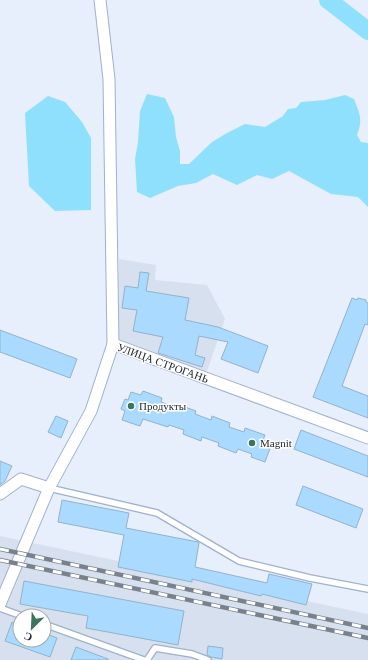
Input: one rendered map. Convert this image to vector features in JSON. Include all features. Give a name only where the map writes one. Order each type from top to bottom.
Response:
[{"type":"street","points":[[100,0],[109,79],[113,344]]},
{"type":"street","name":"УЛИЦА СТРОГАНЬ","points":[[0,606],[48,488],[91,411],[113,344],[368,438]]},
{"type":"street","points":[[0,494],[21,479],[48,488]]},
{"type":"lane","points":[[48,488],[157,513],[239,561],[310,578],[368,589]]},
{"type":"lane","points":[[0,606],[12,611]]},
{"type":"lane","points":[[52,627],[145,660],[155,648],[192,654],[208,660]]},
{"type":"shaded area","points":[[119,259],[156,265],[155,280],[207,285],[225,319],[206,374],[118,341]]},
{"type":"shaded area","points":[[0,536],[368,614],[368,660],[0,660]]},
{"type":"water","points":[[147,94],[165,98],[174,117],[176,137],[180,151],[180,164],[189,164],[212,142],[227,133],[245,124],[265,127],[283,116],[288,109],[296,108],[301,102],[325,100],[345,95],[354,99],[360,117],[360,125],[357,135],[361,142],[368,143],[368,207],[358,197],[331,194],[289,171],[272,179],[257,175],[237,185],[213,174],[196,183],[178,186],[150,198],[137,192],[135,159],[138,142],[140,111]]},
{"type":"water","points":[[48,96],[65,102],[82,122],[91,138],[91,210],[55,211],[29,186],[25,113]]},
{"type":"building","points":[[140,272],[149,273],[146,291],[189,298],[185,320],[218,327],[268,346],[258,373],[221,359],[228,342],[199,336],[195,355],[205,358],[202,367],[158,353],[163,337],[133,331],[137,310],[122,308],[125,286],[138,288]]},
{"type":"building","points":[[352,298],[357,300],[358,298],[366,300],[368,303],[368,325],[365,324],[342,386],[368,396],[368,418],[313,397]]},
{"type":"building","points":[[0,330],[77,359],[70,378],[0,352]]},
{"type":"building","points":[[143,391],[162,398],[161,402],[176,407],[177,404],[196,411],[195,414],[211,420],[212,416],[230,423],[229,427],[244,432],[245,428],[265,435],[263,440],[272,443],[265,462],[251,457],[252,454],[238,449],[236,453],[218,446],[219,443],[202,437],[201,441],[183,434],[184,430],[169,425],[168,427],[143,419],[140,426],[122,420],[125,411],[121,409],[125,399],[128,400],[131,392],[141,395]]},
{"type":"building","points":[[56,416],[68,421],[61,438],[48,432]]},
{"type":"building","points":[[301,430],[368,456],[368,477],[294,449]]},
{"type":"building","points":[[0,461],[12,466],[5,481],[0,485]]},
{"type":"building","points":[[303,486],[363,509],[356,528],[296,505]]},
{"type":"building","points":[[62,500],[129,513],[126,528],[198,542],[195,567],[267,583],[269,574],[312,584],[306,605],[262,594],[261,596],[192,579],[192,582],[118,567],[124,535],[58,522]]},
{"type":"building","points":[[24,581],[184,611],[178,645],[86,628],[88,616],[52,610],[52,608],[20,604]]},
{"type":"building","points":[[12,622],[12,643],[5,641]]},
{"type":"building","points":[[52,636],[57,638],[50,657],[25,648],[52,648]]},
{"type":"building","points":[[208,646],[223,648],[222,659],[207,655]]},
{"type":"building","points":[[76,647],[108,659],[108,660],[71,660]]},
{"type":"waterway","points":[[328,0],[368,31]]},
{"type":"railway","points":[[0,549],[368,628]]},
{"type":"railway","points":[[0,560],[368,638]]},
{"type":"place","name":"Продукты","points":[[131,406]]},
{"type":"place","name":"Magnit","points":[[252,443]]}]
